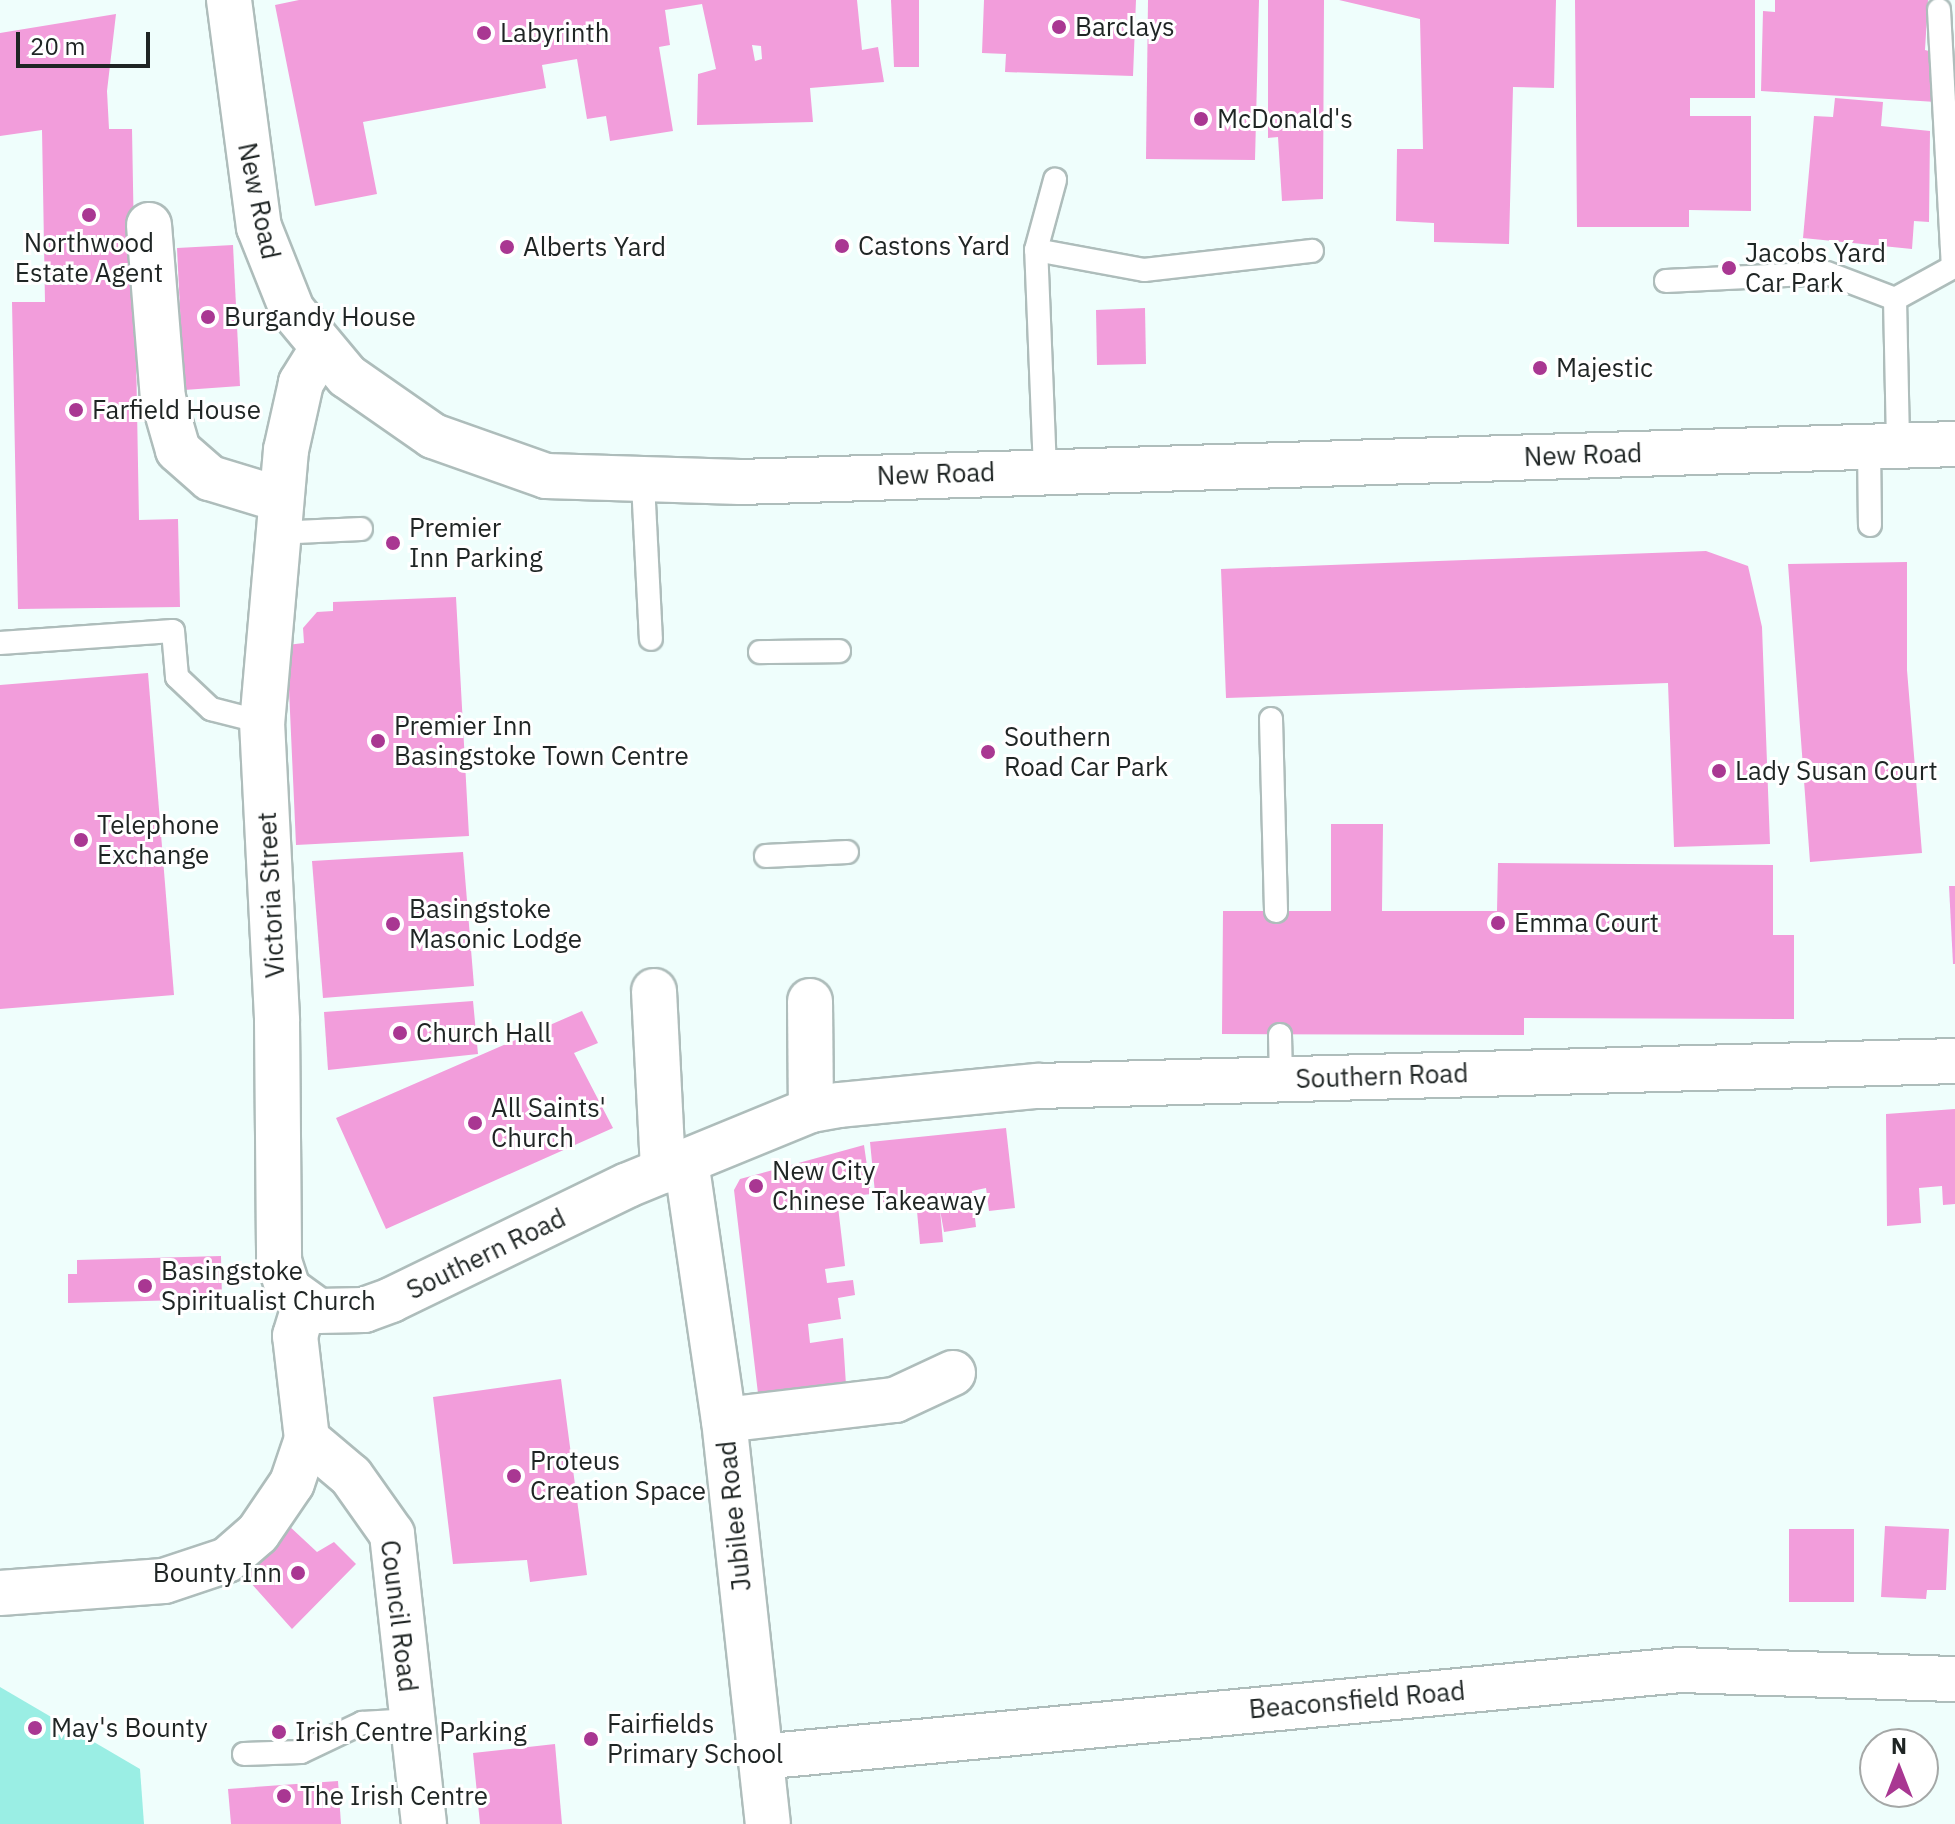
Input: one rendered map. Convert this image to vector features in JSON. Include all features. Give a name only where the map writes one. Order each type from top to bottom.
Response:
[{"type":"street","name":"New Road","points":[[229,0],[259,227],[292,310],[347,376],[433,436],[546,476],[643,483],[1955,444]]},
{"type":"street","points":[[149,225],[163,398],[178,450],[210,478],[277,516]]},
{"type":"street","name":"Victoria Street","points":[[305,1304],[288,1289],[279,1261],[277,1021],[262,722],[277,516],[293,411],[322,349]]},
{"type":"street","points":[[654,991],[675,1166]]},
{"type":"street","points":[[810,1001],[811,1110]]},
{"type":"street","name":"Southern Road","points":[[305,1304],[336,1314],[364,1310],[675,1166],[811,1110],[1038,1086],[1955,1061]]},
{"type":"street","name":"Jubilee Road","points":[[675,1166],[724,1420],[768,1824]]},
{"type":"street","points":[[0,1593],[164,1581],[227,1560],[275,1510],[307,1439],[295,1336],[305,1304]]},
{"type":"street","points":[[724,1420],[895,1400],[953,1373]]},
{"type":"street","name":"Council Road","points":[[307,1439],[351,1476],[392,1534],[424,1824]]},
{"type":"street","name":"Beaconsfield Road","points":[[760,1757],[1681,1670],[1955,1679]]},
{"type":"lane","points":[[1895,299],[1954,266],[1939,10]]},
{"type":"lane","points":[[1045,470],[1036,250],[1055,180]]},
{"type":"lane","points":[[1036,250],[1144,270],[1312,251]]},
{"type":"lane","points":[[1666,281],[1827,273],[1895,299]]},
{"type":"lane","points":[[1870,525],[1883,447],[1895,299]]},
{"type":"lane","points":[[643,483],[651,639]]},
{"type":"lane","points":[[277,516],[361,529]]},
{"type":"lane","points":[[0,643],[173,631],[177,677],[211,709],[262,722]]},
{"type":"lane","points":[[760,652],[839,651]]},
{"type":"lane","points":[[1271,719],[1276,911]]},
{"type":"lane","points":[[766,856],[847,852]]},
{"type":"lane","points":[[1280,1035],[1281,1079]]},
{"type":"lane","points":[[244,1754],[301,1752],[362,1723],[412,1720]]},
{"type":"shaded area","name":"May's Bounty","points":[[0,1687],[140,1769],[144,1824],[0,1824]]},
{"type":"building","points":[[299,0],[857,0],[862,50],[878,47],[884,82],[810,88],[813,122],[697,125],[698,74],[716,69],[702,4],[665,10],[670,45],[659,47],[673,131],[610,141],[606,116],[587,119],[577,59],[542,65],[546,88],[363,122],[377,194],[315,206],[275,5]],"holes":[[[752,45],[761,46],[762,59],[755,61]]]},
{"type":"building","points":[[891,0],[919,0],[919,67],[894,67]]},
{"type":"building","name":"Barclays","points":[[984,0],[1136,0],[1133,76],[1005,72],[1006,54],[982,53]]},
{"type":"building","name":"McDonald's","points":[[1148,0],[1259,0],[1255,160],[1146,159]]},
{"type":"building","points":[[1268,0],[1324,0],[1323,199],[1282,201],[1278,137],[1268,138]]},
{"type":"building","points":[[1339,0],[1556,0],[1554,88],[1513,87],[1509,244],[1434,242],[1434,223],[1396,221],[1397,149],[1423,149],[1420,19]]},
{"type":"building","points":[[1575,0],[1755,0],[1755,98],[1690,98],[1690,116],[1751,116],[1751,211],[1689,210],[1689,227],[1577,227]]},
{"type":"building","points":[[1775,0],[1928,0],[1925,50],[1940,54],[1936,102],[1761,91],[1763,11],[1775,12]]},
{"type":"building","name":"Farfield House","points":[[116,14],[107,91],[109,129],[132,129],[139,520],[178,519],[180,607],[18,609],[12,302],[45,302],[42,130],[0,136],[0,33]]},
{"type":"building","points":[[1835,98],[1883,102],[1881,126],[1930,131],[1929,222],[1914,221],[1912,249],[1803,238],[1814,116],[1833,117]]},
{"type":"building","name":"Burgandy House","points":[[233,245],[240,386],[184,390],[177,248]]},
{"type":"building","points":[[1145,308],[1146,364],[1097,365],[1096,310]]},
{"type":"building","name":"Lady Susan Court","points":[[1706,551],[1748,566],[1762,627],[1770,844],[1674,847],[1668,683],[1226,698],[1221,569]]},
{"type":"building","points":[[1907,562],[1907,670],[1922,853],[1810,862],[1788,564]]},
{"type":"building","name":"Premier Inn Basingstoke Town Centre","points":[[456,597],[469,836],[296,845],[287,645],[304,643],[303,628],[317,612],[333,611],[333,602]]},
{"type":"building","name":"Telephone Exchange","points":[[148,673],[174,995],[0,1009],[0,685]]},
{"type":"building","name":"Emma Court","points":[[1331,824],[1383,824],[1382,911],[1497,911],[1498,863],[1773,865],[1773,935],[1794,935],[1794,1019],[1524,1018],[1524,1035],[1222,1034],[1223,911],[1331,911]]},
{"type":"building","name":"Basingstoke Masonic Lodge","points":[[463,852],[474,986],[323,998],[312,861]]},
{"type":"building","points":[[1949,886],[1955,886],[1955,964],[1953,964]]},
{"type":"building","name":"Church Hall","points":[[473,1001],[478,1054],[328,1070],[324,1012]]},
{"type":"building","name":"All Saints' Church","points":[[582,1011],[598,1043],[574,1053],[613,1128],[386,1229],[336,1118]]},
{"type":"building","points":[[1955,1109],[1955,1204],[1943,1205],[1942,1186],[1919,1188],[1921,1223],[1887,1226],[1886,1114]]},
{"type":"building","points":[[1006,1128],[1015,1208],[989,1211],[986,1188],[972,1191],[976,1227],[944,1232],[940,1210],[943,1242],[920,1244],[916,1200],[876,1203],[870,1142]]},
{"type":"building","points":[[864,1145],[871,1194],[837,1198],[845,1266],[825,1269],[827,1283],[853,1280],[855,1295],[838,1298],[841,1319],[808,1324],[810,1343],[843,1338],[846,1385],[759,1402],[734,1190],[740,1179]]},
{"type":"building","name":"Basingstoke Spiritualist Church","points":[[221,1256],[222,1299],[68,1303],[68,1274],[77,1274],[77,1260]]},
{"type":"building","points":[[561,1379],[587,1575],[530,1582],[527,1560],[453,1564],[433,1397]]},
{"type":"building","name":"Bounty Inn","points":[[288,1525],[317,1552],[334,1542],[356,1564],[292,1629],[250,1582],[248,1563]]},
{"type":"building","points":[[1885,1526],[1949,1529],[1946,1590],[1927,1590],[1926,1599],[1881,1597]]},
{"type":"building","points":[[1789,1529],[1854,1529],[1854,1602],[1789,1602]]},
{"type":"building","name":"Fairfields Primary School","points":[[555,1744],[562,1824],[480,1824],[473,1753]]},
{"type":"building","name":"The Irish Centre","points":[[338,1781],[341,1824],[231,1824],[228,1789]]},
{"type":"place","name":"Barclays","points":[[1059,27]]},
{"type":"place","name":"Labyrinth","points":[[484,33]]},
{"type":"place","name":"McDonald's","points":[[1201,119]]},
{"type":"place","name":"Northwood Estate Agent","points":[[89,215]]},
{"type":"place","name":"Castons Yard","points":[[842,246]]},
{"type":"place","name":"Alberts Yard","points":[[507,247]]},
{"type":"place","name":"Jacobs Yard Car Park","points":[[1729,268]]},
{"type":"place","name":"Burgandy House","points":[[208,317]]},
{"type":"place","name":"Majestic","points":[[1540,368]]},
{"type":"place","name":"Farfield House","points":[[76,410]]},
{"type":"place","name":"Premier Inn Parking","points":[[393,543]]},
{"type":"place","name":"Premier Inn Basingstoke Town Centre","points":[[378,741]]},
{"type":"place","name":"Southern Road Car Park","points":[[988,752]]},
{"type":"place","name":"Lady Susan Court","points":[[1719,771]]},
{"type":"place","name":"Telephone Exchange","points":[[81,840]]},
{"type":"place","name":"Emma Court","points":[[1498,923]]},
{"type":"place","name":"Basingstoke Masonic Lodge","points":[[393,924]]},
{"type":"place","name":"Church Hall","points":[[400,1033]]},
{"type":"place","name":"All Saints' Church","points":[[475,1123]]},
{"type":"place","name":"New City Chinese Takeaway","points":[[756,1186]]},
{"type":"place","name":"Basingstoke Spiritualist Church","points":[[145,1286]]},
{"type":"place","name":"Proteus Creation Space","points":[[514,1476]]},
{"type":"place","name":"Bounty Inn","points":[[298,1573]]},
{"type":"place","name":"May's Bounty","points":[[35,1728]]},
{"type":"place","name":"Irish Centre Parking","points":[[279,1732]]},
{"type":"place","name":"Fairfields Primary School","points":[[591,1739]]},
{"type":"place","name":"The Irish Centre","points":[[284,1796]]}]
